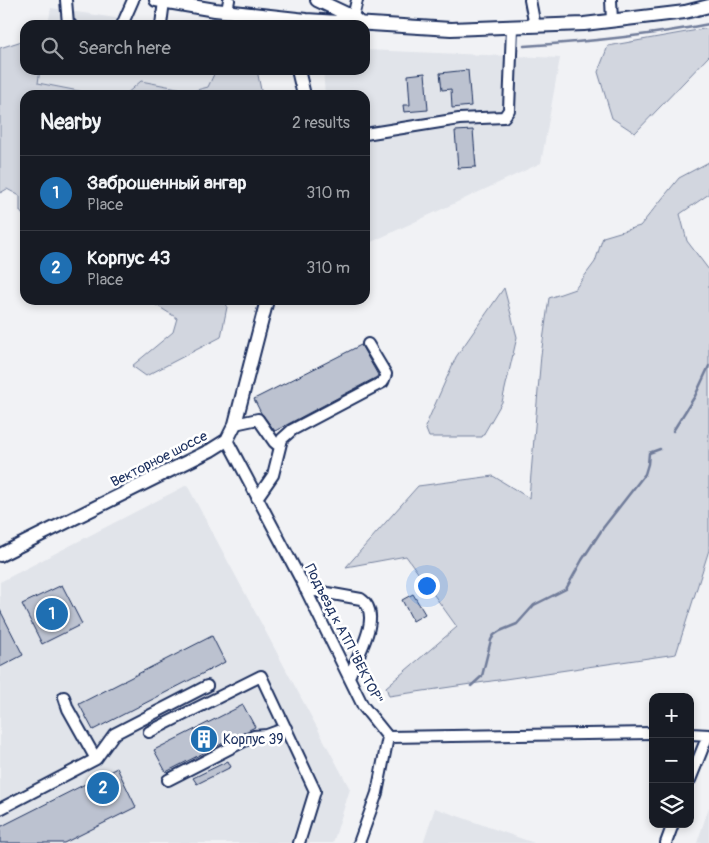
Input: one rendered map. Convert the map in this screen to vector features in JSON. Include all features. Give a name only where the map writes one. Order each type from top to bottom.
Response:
[{"type":"main road","points":[[163,0],[224,7],[263,16],[306,20],[315,15],[316,0],[355,20]]},
{"type":"main road","points":[[206,0],[224,7]]},
{"type":"main road","points":[[370,22],[451,29],[584,24],[685,12],[709,6]]},
{"type":"main road","points":[[263,16],[267,20]]},
{"type":"main road","points":[[299,75],[303,90]]},
{"type":"main road","name":"Векторное шоссе","points":[[0,555],[211,450],[227,440],[235,424],[266,305]]},
{"type":"street","points":[[66,0],[68,20]]},
{"type":"street","points":[[124,20],[133,0]]},
{"type":"street","points":[[161,20],[163,0]]},
{"type":"street","points":[[357,0],[357,20]]},
{"type":"street","points":[[530,0],[535,26]]},
{"type":"street","points":[[610,0],[612,21]]},
{"type":"street","points":[[370,133],[459,119],[504,117],[510,110],[512,26]]},
{"type":"street","points":[[257,498],[273,474],[282,438],[292,430],[383,382],[386,374],[368,344]]},
{"type":"street","points":[[235,424],[258,419],[274,442],[280,447]]},
{"type":"street","name":"Подъезд к АТП \"ВЕКТОР\"","points":[[227,440],[306,590],[363,706],[388,736]]},
{"type":"street","points":[[306,590],[361,599],[369,607],[370,626],[349,676]]},
{"type":"street","points":[[149,732],[261,676],[316,791],[299,843]]},
{"type":"street","points":[[0,810],[96,759],[114,734],[207,686]]},
{"type":"street","points":[[64,697],[68,709],[96,759]]},
{"type":"street","points":[[168,780],[254,736],[266,735],[286,728]]},
{"type":"street","points":[[359,843],[377,793],[388,736],[649,733]]},
{"type":"street","points":[[694,734],[709,735],[694,771]]},
{"type":"street","points":[[666,843],[672,828]]},
{"type":"shaded area","points":[[51,8],[128,20],[49,20]]},
{"type":"shaded area","points":[[709,28],[709,56],[635,133],[612,118],[598,72],[608,46]]},
{"type":"shaded area","points":[[20,42],[20,75],[39,75],[38,83],[74,90],[20,90],[20,196],[7,189],[0,193],[0,48]]},
{"type":"shaded area","points":[[370,50],[560,58],[541,163],[370,243],[370,90],[325,90],[323,75],[370,75]]},
{"type":"shaded area","points":[[39,75],[214,75],[208,87],[197,90],[142,81],[131,90],[74,90],[38,83]]},
{"type":"shaded area","points":[[214,75],[258,75],[261,90],[197,90],[208,87]]},
{"type":"shaded area","points":[[141,81],[188,90],[131,90]]},
{"type":"shaded area","points":[[709,162],[709,194],[680,214],[687,241],[709,270],[709,550],[676,654],[389,696],[386,687],[457,627],[406,556],[346,567],[418,486],[493,476],[529,498],[541,355],[549,298],[575,289],[595,262],[603,237],[640,226],[679,178]]},
{"type":"shaded area","points":[[504,288],[517,337],[502,402],[482,437],[429,437],[425,427],[456,357]]},
{"type":"shaded area","points":[[156,305],[227,305],[221,337],[146,376],[132,366],[173,332],[177,318]]},
{"type":"shaded area","points":[[187,485],[350,789],[333,843],[0,843],[0,582]]},
{"type":"shaded area","points":[[709,807],[709,843],[697,843]]},
{"type":"shaded area","points":[[435,808],[534,843],[423,843]]},
{"type":"building","points":[[468,70],[471,106],[452,108],[451,89],[442,90],[440,73]]},
{"type":"building","points":[[425,73],[428,110],[404,112],[403,105],[410,105],[408,75]]},
{"type":"building","points":[[473,130],[476,167],[458,168],[455,131]]},
{"type":"building","points":[[361,345],[378,375],[377,377],[275,431],[261,413],[254,399]]},
{"type":"building","points":[[62,585],[82,624],[42,644],[22,604]]},
{"type":"building","points":[[413,594],[425,614],[413,621],[402,600]]},
{"type":"building","points":[[0,610],[23,655],[0,667]]},
{"type":"building","points":[[212,636],[225,662],[93,730],[79,704]]},
{"type":"building","name":"Корпус 39","points":[[243,705],[255,727],[166,772],[154,750]]},
{"type":"building","points":[[228,761],[231,767],[197,784],[193,778]]},
{"type":"building","points":[[117,768],[136,807],[64,843],[0,843],[0,827]]},
{"type":"waterway","points":[[524,46],[617,38],[709,24]]},
{"type":"waterway","points":[[673,431],[695,396],[709,366]]},
{"type":"waterway","points":[[471,686],[482,676],[494,635],[517,624],[534,605],[566,589],[603,528],[645,474],[649,453],[660,449]]},
{"type":"place","name":"Заброшенный ангар","points":[[52,614]]},
{"type":"place","name":"Корпус 39","points":[[204,739]]},
{"type":"place","name":"Корпус 43","points":[[103,788]]}]
